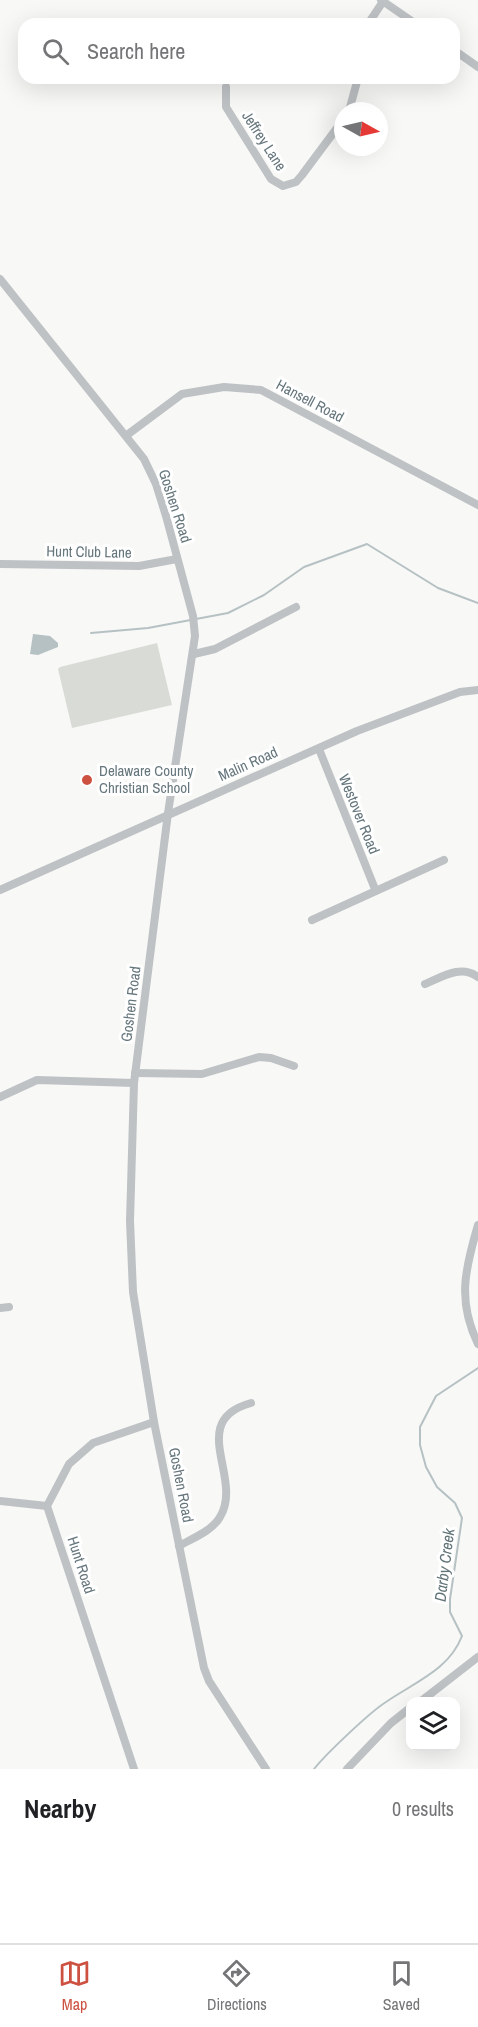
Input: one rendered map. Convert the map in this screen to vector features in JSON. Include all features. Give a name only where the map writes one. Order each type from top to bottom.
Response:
[{"type":"street","points":[[372,18],[383,0],[408,18]]},
{"type":"street","points":[[460,54],[478,67]]},
{"type":"street","points":[[351,102],[356,84]]},
{"type":"street","name":"Jeffrey Lane","points":[[226,87],[226,107],[271,179],[283,186],[296,182],[302,176],[334,132]]},
{"type":"street","name":"Goshen Road","points":[[0,279],[144,459],[156,484],[193,619],[194,654],[168,813],[134,1083],[130,1221],[133,1292],[154,1422],[200,1650],[209,1681],[266,1769]]},
{"type":"street","name":"Hansell Road","points":[[127,435],[182,394],[224,387],[261,390],[478,505]]},
{"type":"street","name":"Hunt Club Lane","points":[[0,564],[139,566],[177,559]]},
{"type":"street","points":[[194,654],[215,649],[296,607]]},
{"type":"street","name":"Malin Road","points":[[0,890],[168,813],[357,731],[460,692],[478,690]]},
{"type":"street","name":"Westover Road","points":[[319,749],[375,889]]},
{"type":"street","points":[[312,920],[375,889],[444,860]]},
{"type":"street","points":[[425,984],[458,970],[469,971],[478,977]]},
{"type":"street","points":[[135,1073],[202,1074],[259,1057],[272,1058],[294,1066]]},
{"type":"street","points":[[0,1097],[37,1080],[134,1083]]},
{"type":"street","points":[[478,1225],[465,1272],[465,1289],[467,1320],[478,1344]]},
{"type":"street","points":[[179,1546],[206,1532],[220,1518],[228,1498],[218,1437],[222,1422],[234,1408],[251,1403]]},
{"type":"street","points":[[0,1501],[47,1506],[69,1464],[93,1443],[154,1422]]},
{"type":"street","name":"Hunt Road","points":[[47,1506],[134,1769]]},
{"type":"street","points":[[425,1697],[478,1658]]},
{"type":"street","points":[[347,1769],[391,1723],[406,1712]]},
{"type":"shaded area","points":[[33,634],[50,636],[58,643],[58,647],[38,655],[30,654]]},
{"type":"shaded area","points":[[157,643],[172,705],[72,728],[58,669],[60,667]]},
{"type":"waterway","points":[[91,633],[148,628],[228,613],[264,595],[304,567],[367,544],[438,588],[478,603]]},
{"type":"waterway","name":"Darby Creek","points":[[314,1769],[348,1734],[379,1707],[440,1667],[449,1658],[462,1636],[450,1612],[462,1518],[455,1503],[437,1487],[426,1467],[420,1445],[420,1427],[436,1396],[478,1368]]},
{"type":"place","name":"Delaware County Christian School","points":[[87,780]]}]
